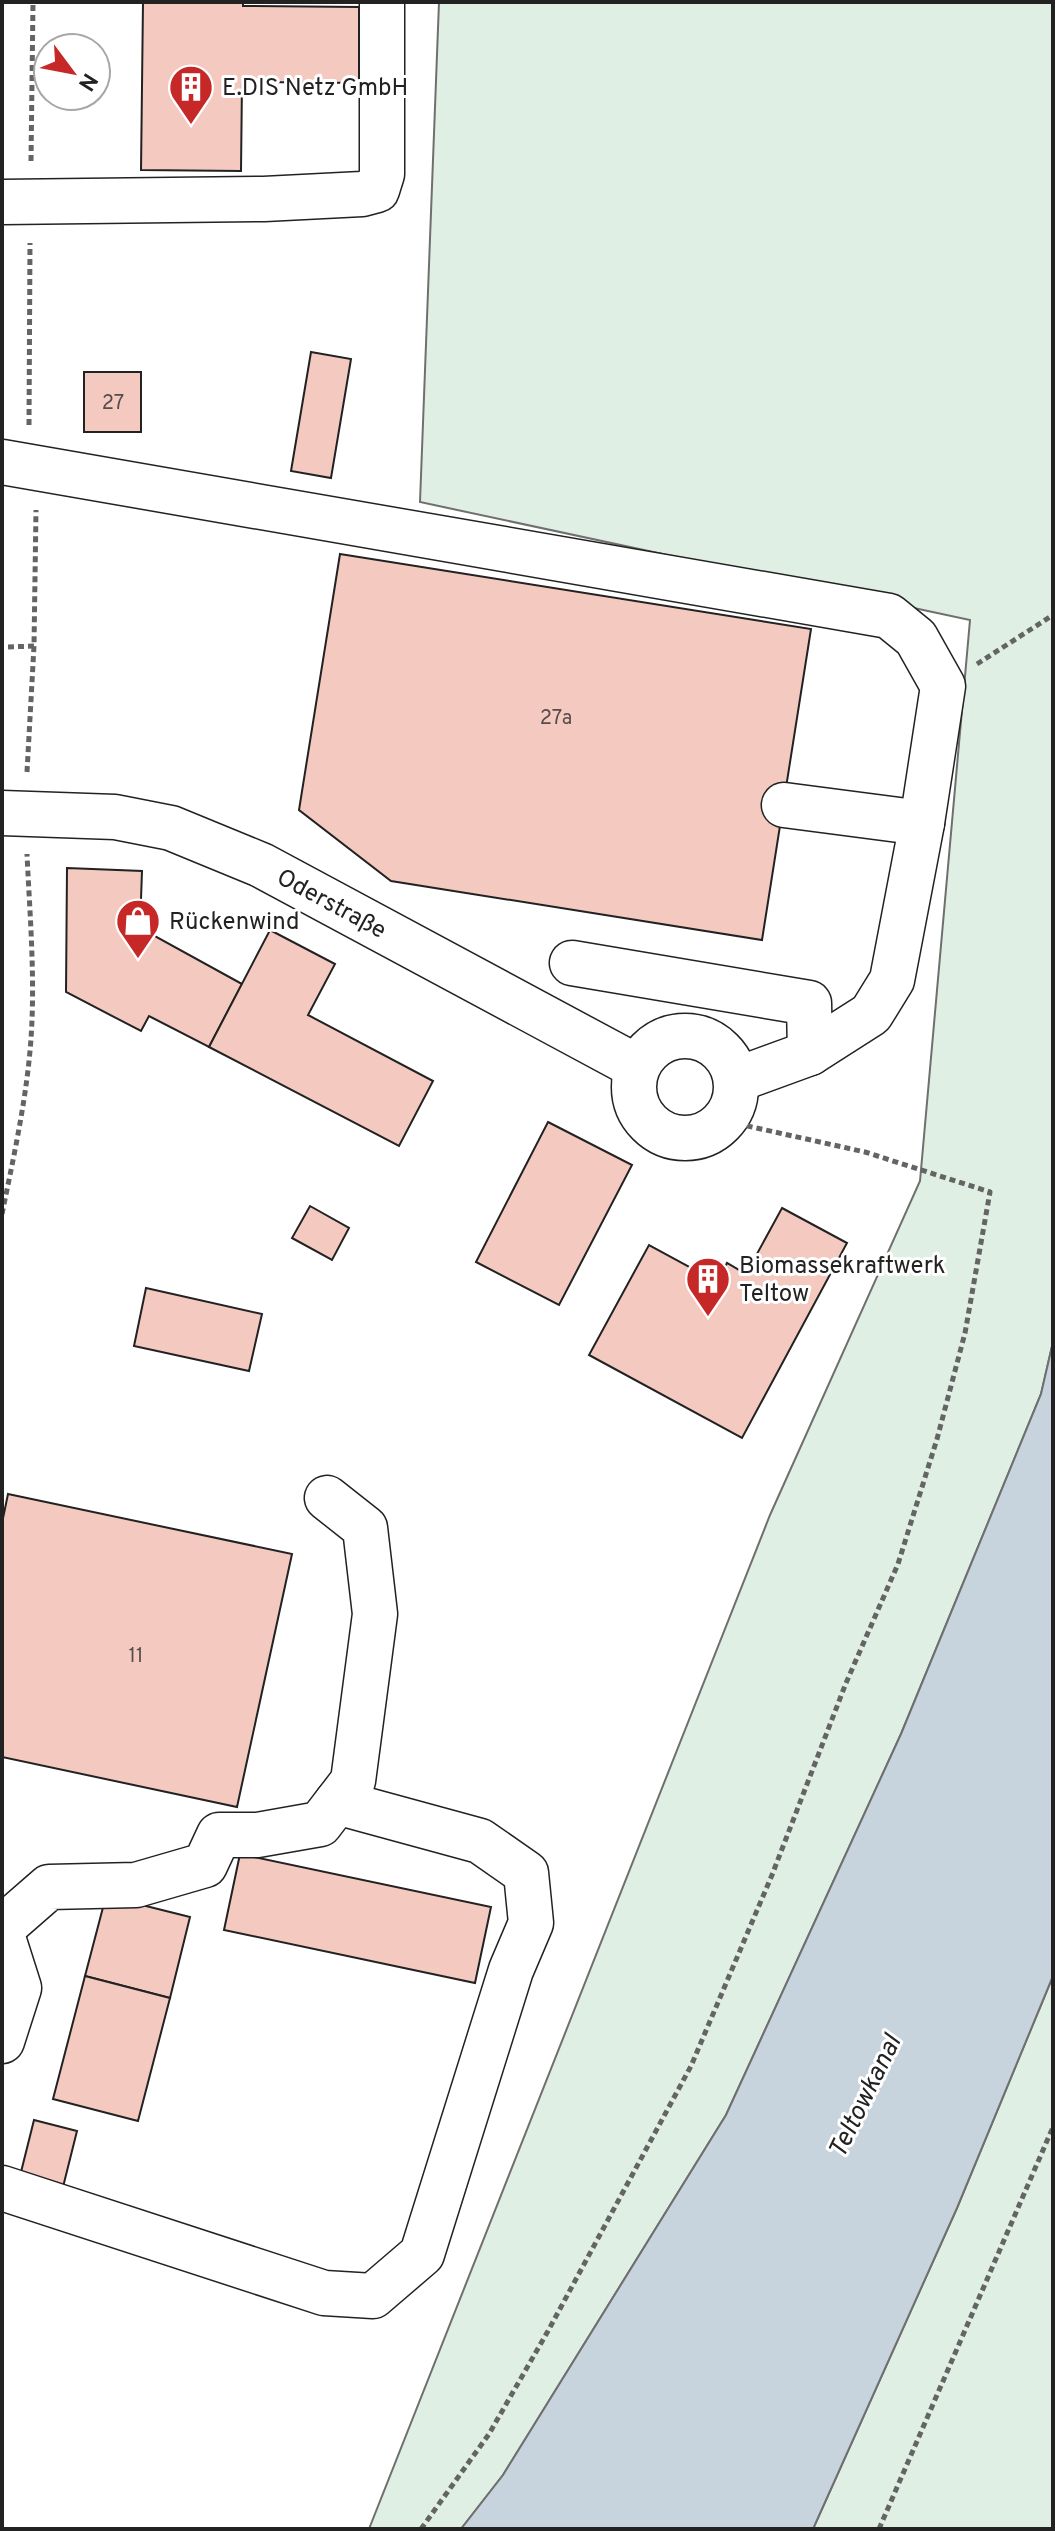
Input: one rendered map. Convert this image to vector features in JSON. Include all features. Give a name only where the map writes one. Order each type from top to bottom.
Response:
[{"type":"street","points":[[16,202],[264,199],[362,194],[377,190],[382,174],[382,2]]},
{"type":"street","points":[[16,465],[889,616],[916,638],[943,686],[922,823],[892,980],[871,1014],[730,1100],[698,1138],[683,1140],[667,1137],[649,1125],[635,1105],[632,1087],[637,1067],[649,1050],[673,1037],[690,1036],[717,1047],[733,1068],[730,1100]]},
{"type":"street","points":[[784,805],[922,823]]},
{"type":"street","name":"Oderstraße","points":[[14,813],[115,817],[171,828],[261,865],[637,1067]]},
{"type":"street","points":[[572,963],[809,1003],[810,1053]]},
{"type":"street","points":[[2,1928],[49,1887],[136,1885],[205,1865],[219,1835],[257,1835],[320,1824],[353,1781],[375,1614],[365,1528],[327,1498]]},
{"type":"street","points":[[2,2188],[324,2293],[373,2296],[422,2254],[511,1970],[531,1923],[526,1873],[480,1841],[337,1802]]},
{"type":"street","points":[[2,1943],[5,1944],[19,1988],[2,2041]]},
{"type":"path","points":[[2,1214],[30,1049],[32,977],[14,813],[34,646],[36,514],[16,465],[28,327],[16,202],[33,2]]},
{"type":"path","points":[[943,686],[1053,615]]},
{"type":"path","points":[[8,647],[34,646]]},
{"type":"path","points":[[421,2529],[489,2434],[691,2066],[772,1875],[846,1683],[898,1564],[937,1439],[965,1333],[990,1192],[865,1152],[730,1100]]},
{"type":"path","points":[[879,2529],[1053,2127]]},
{"type":"green space","points":[[439,2],[1053,2],[1053,1342],[1041,1394],[901,1734],[726,2115],[503,2475],[461,2529],[369,2529],[770,1515],[920,1181],[970,620],[420,502]]},
{"type":"green space","points":[[1053,1976],[1053,2529],[813,2529],[957,2208]]},
{"type":"water","name":"Teltowkanal","points":[[1053,1342],[1053,1976],[957,2208],[813,2529],[461,2529],[503,2475],[726,2115],[901,1734],[1041,1394]]},
{"type":"building","name":"E.DIS Netz GmbH","points":[[143,2],[359,7],[359,83],[242,82],[241,171],[141,170]]},
{"type":"building","points":[[311,352],[351,359],[331,478],[291,471]]},
{"type":"building","points":[[84,372],[141,372],[141,432],[84,432]]},
{"type":"building","points":[[340,554],[811,629],[762,940],[391,881],[299,810]]},
{"type":"building","points":[[67,868],[142,871],[140,928],[242,984],[209,1047],[149,1016],[141,1031],[66,992]]},
{"type":"building","points":[[270,930],[335,964],[308,1015],[433,1081],[399,1146],[209,1047]]},
{"type":"building","points":[[548,1122],[632,1165],[559,1305],[476,1262]]},
{"type":"building","points":[[310,1206],[349,1228],[332,1260],[292,1238]]},
{"type":"building","name":"Biomassekraftwerk Teltow","points":[[782,1208],[847,1243],[742,1438],[589,1355],[649,1245],[717,1282],[727,1263],[746,1274]]},
{"type":"building","points":[[146,1288],[262,1314],[249,1371],[134,1346]]},
{"type":"building","points":[[8,1494],[292,1554],[237,1807],[2,1757],[2,1523]]},
{"type":"building","points":[[240,1854],[491,1907],[475,1983],[224,1930]]},
{"type":"building","points":[[106,1896],[190,1917],[170,1998],[85,1976]]},
{"type":"building","points":[[85,1976],[170,1998],[138,2121],[53,2099]]},
{"type":"building","points":[[34,2120],[77,2131],[63,2187],[20,2176]]},
{"type":"place","name":"E.DIS Netz GmbH","points":[[191,126]]},
{"type":"place","name":"Rückenwind","points":[[138,960]]},
{"type":"place","name":"Biomassekraftwerk Teltow","points":[[708,1318]]}]
